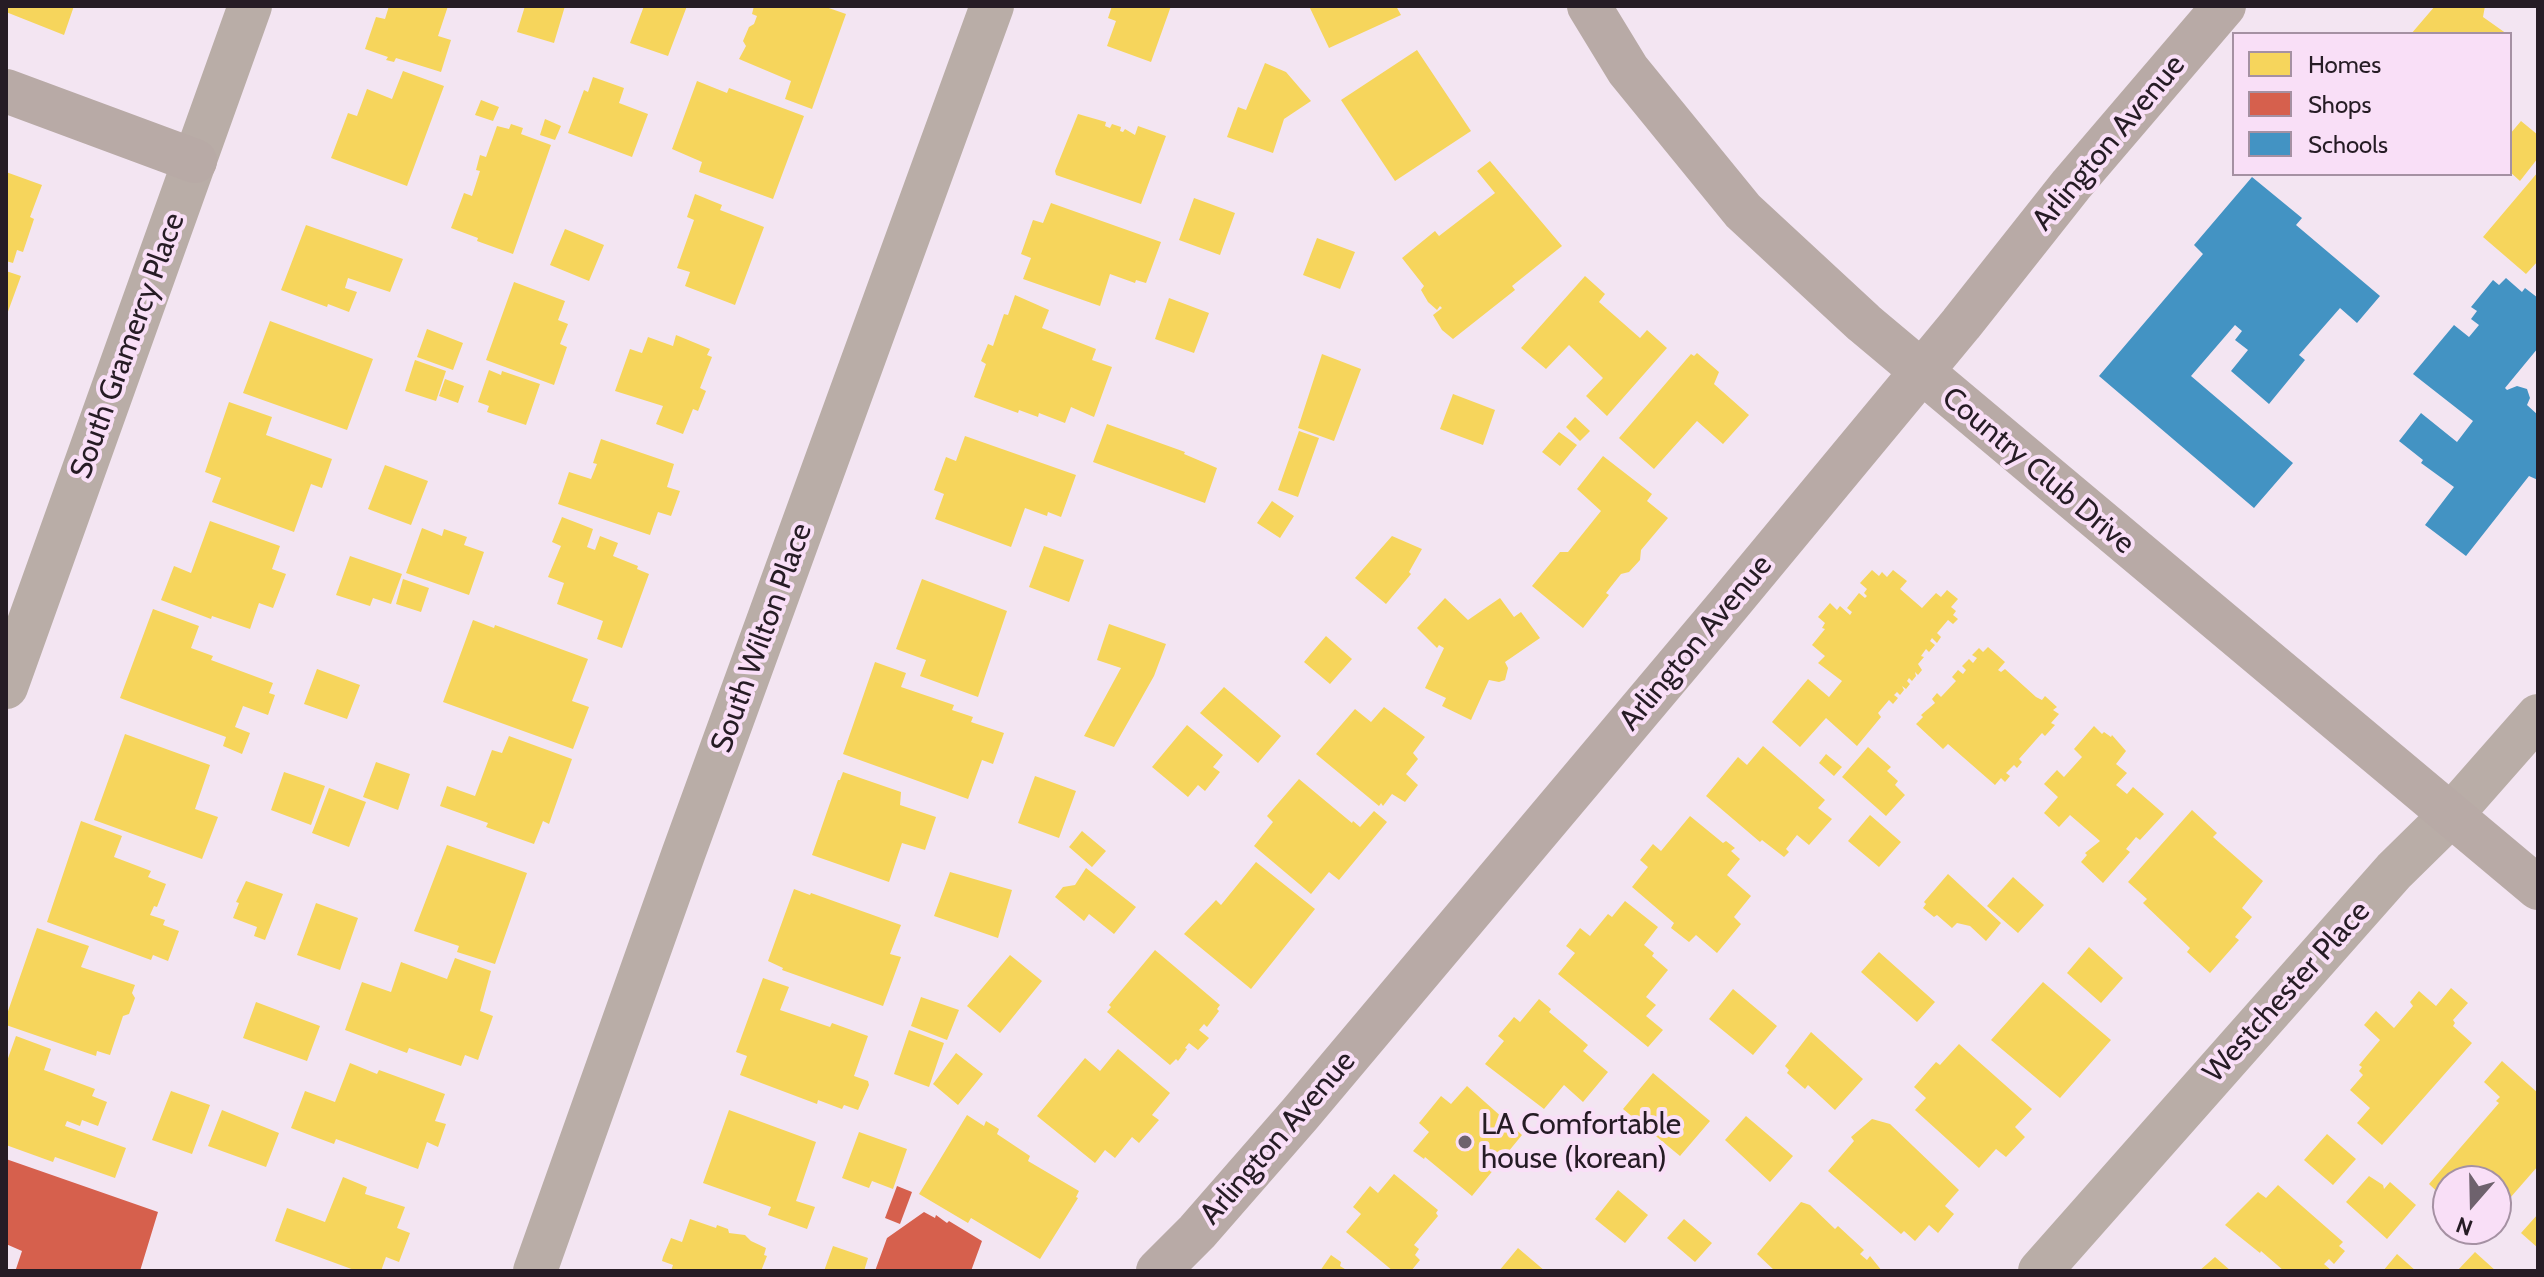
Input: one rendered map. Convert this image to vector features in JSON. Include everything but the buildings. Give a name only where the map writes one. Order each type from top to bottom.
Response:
[{"type":"main road","name":"Country Club Drive","points":[[1589,6],[1628,70],[1743,211],[1920,372],[2538,888]]},
{"type":"main road","name":"Arlington Avenue","points":[[1158,1271],[1197,1232],[1300,1114],[1729,604],[2071,185],[2224,6]]},
{"type":"main road","points":[[6,91],[195,161]]},
{"type":"street","name":"South Gramercy Place","points":[[6,687],[250,6]]},
{"type":"street","name":"South Wilton Place","points":[[535,1271],[992,6]]},
{"type":"street","name":"Westchester Place","points":[[2040,1271],[2394,871],[2450,816],[2538,716]]},
{"type":"place","name":"LA Comfortable house (korean)","points":[[1465,1142]]}]
